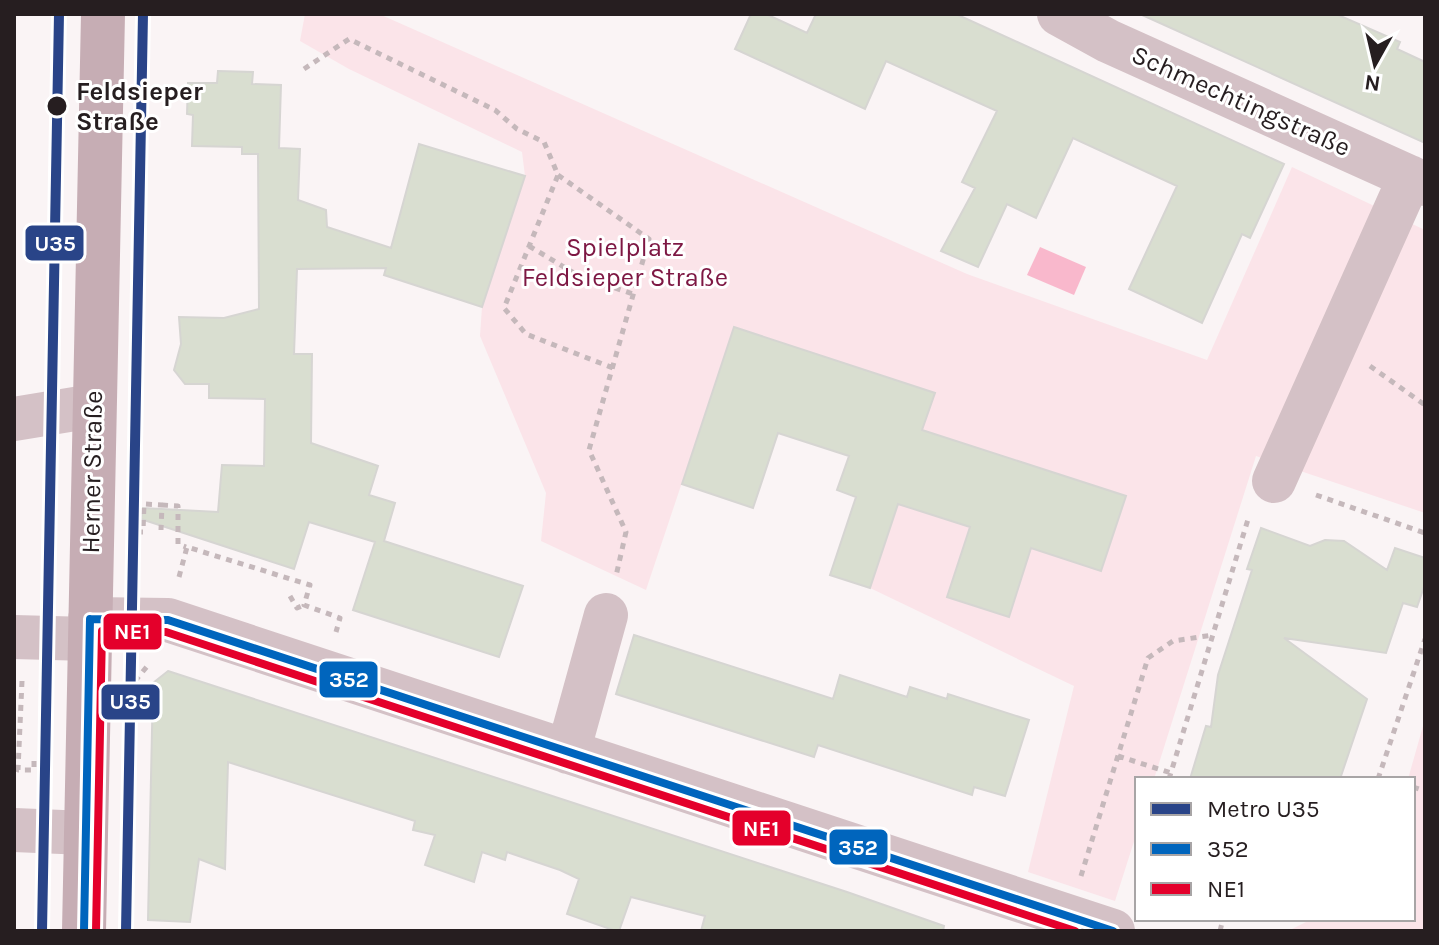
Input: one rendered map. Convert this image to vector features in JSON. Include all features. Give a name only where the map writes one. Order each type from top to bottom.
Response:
[{"type":"main road","name":"Herner Straße","points":[[84,931],[103,14]]},
{"type":"street","name":"Schmechtingstraße","points":[[1059,14],[1111,27],[1418,180]]},
{"type":"street","points":[[1264,491],[1418,180]]},
{"type":"street","points":[[14,419],[93,406]]},
{"type":"street","points":[[568,752],[606,615]]},
{"type":"street","points":[[14,637],[89,646],[168,620],[1113,931]]},
{"type":"street","points":[[14,830],[86,833]]},
{"type":"path","points":[[304,69],[349,39],[495,110],[517,129],[544,142],[558,175],[649,239],[589,450],[626,532],[606,615]]},
{"type":"path","points":[[558,175],[504,308],[526,334],[613,368]]},
{"type":"path","points":[[529,246],[579,276],[633,294]]},
{"type":"path","points":[[1336,342],[1425,405]]},
{"type":"path","points":[[1118,756],[1170,776],[1213,635],[1264,491],[1425,533]]},
{"type":"path","points":[[162,505],[178,506],[178,544],[187,547]]},
{"type":"path","points":[[290,596],[297,608]]},
{"type":"path","points":[[284,611],[304,605]]},
{"type":"path","points":[[1068,916],[1148,658],[1173,641],[1213,635]]},
{"type":"path","points":[[1380,777],[1425,639]]},
{"type":"path","points":[[34,756],[34,770],[18,770],[22,676],[89,646]]},
{"type":"green space","name":"Spielplatz Feldsieper Straße","points":[[305,14],[379,14],[967,274],[1207,360],[1292,167],[1425,230],[1425,513],[1256,456],[1155,777],[1135,777],[1135,838],[1115,901],[1028,872],[1074,686],[870,588],[934,393],[734,327],[646,590],[541,541],[546,493],[480,336],[482,307],[525,176],[522,152],[349,69],[300,41]]},
{"type":"green space","points":[[1425,719],[1425,931],[1288,931],[1308,921],[1415,921],[1415,777],[1409,777]]},
{"type":"shaded area","points":[[1040,247],[1086,267],[1074,295],[1027,275]]},
{"type":"building","points":[[751,14],[766,14],[807,33],[816,14],[956,14],[1284,164],[1250,238],[1242,234],[1202,323],[1129,289],[1177,186],[1073,138],[1036,218],[1007,204],[978,267],[941,251],[975,188],[962,182],[997,111],[886,61],[865,109],[735,49]]},
{"type":"building","points":[[1140,14],[1336,14],[1400,42],[1397,49],[1425,62],[1425,143]]},
{"type":"building","points":[[218,71],[253,72],[252,84],[281,85],[279,148],[300,149],[298,200],[326,210],[327,227],[391,248],[419,144],[525,176],[482,307],[384,275],[386,268],[297,269],[294,354],[312,354],[311,443],[378,466],[369,495],[395,503],[384,541],[523,586],[499,657],[353,610],[375,542],[309,522],[294,569],[141,519],[143,508],[218,512],[222,465],[264,466],[265,399],[209,398],[209,384],[185,384],[174,370],[181,344],[179,317],[224,318],[259,309],[258,154],[242,154],[242,147],[192,146],[193,115],[187,114],[188,83],[217,83]]},
{"type":"building","points":[[734,327],[935,393],[922,430],[1126,496],[1101,571],[1031,548],[1009,617],[947,597],[970,527],[898,504],[870,588],[830,575],[856,497],[837,490],[849,456],[778,433],[753,508],[682,484]]},
{"type":"building","points":[[1261,528],[1310,546],[1325,540],[1344,541],[1387,570],[1395,548],[1425,558],[1425,584],[1417,607],[1403,603],[1386,653],[1284,638],[1367,699],[1341,777],[1191,777],[1206,726],[1211,727],[1218,675],[1252,570],[1247,569]]},
{"type":"building","points":[[634,635],[833,699],[840,675],[907,697],[910,687],[947,699],[948,694],[1029,720],[1005,796],[974,787],[972,795],[818,745],[814,757],[616,694]]},
{"type":"building","points":[[168,671],[847,892],[944,926],[943,931],[701,931],[705,916],[631,897],[619,931],[616,931],[567,914],[579,879],[560,870],[507,852],[505,860],[482,852],[474,882],[425,865],[435,835],[413,830],[415,821],[228,762],[225,869],[199,859],[190,922],[148,920],[153,683]]},
{"type":"metro line","name":"U35","points":[[42,931],[59,14]]},
{"type":"metro line","name":"U35","points":[[126,931],[143,14]]},
{"type":"transit line","name":"352","points":[[90,619],[168,620],[1113,931]]},
{"type":"transit line","name":"352","points":[[84,931],[90,619]]},
{"type":"transit line","name":"NE1","points":[[96,931],[102,631],[166,632],[1075,931]]},
{"type":"place","name":"Feldsieper Straße","points":[[57,106]]}]
